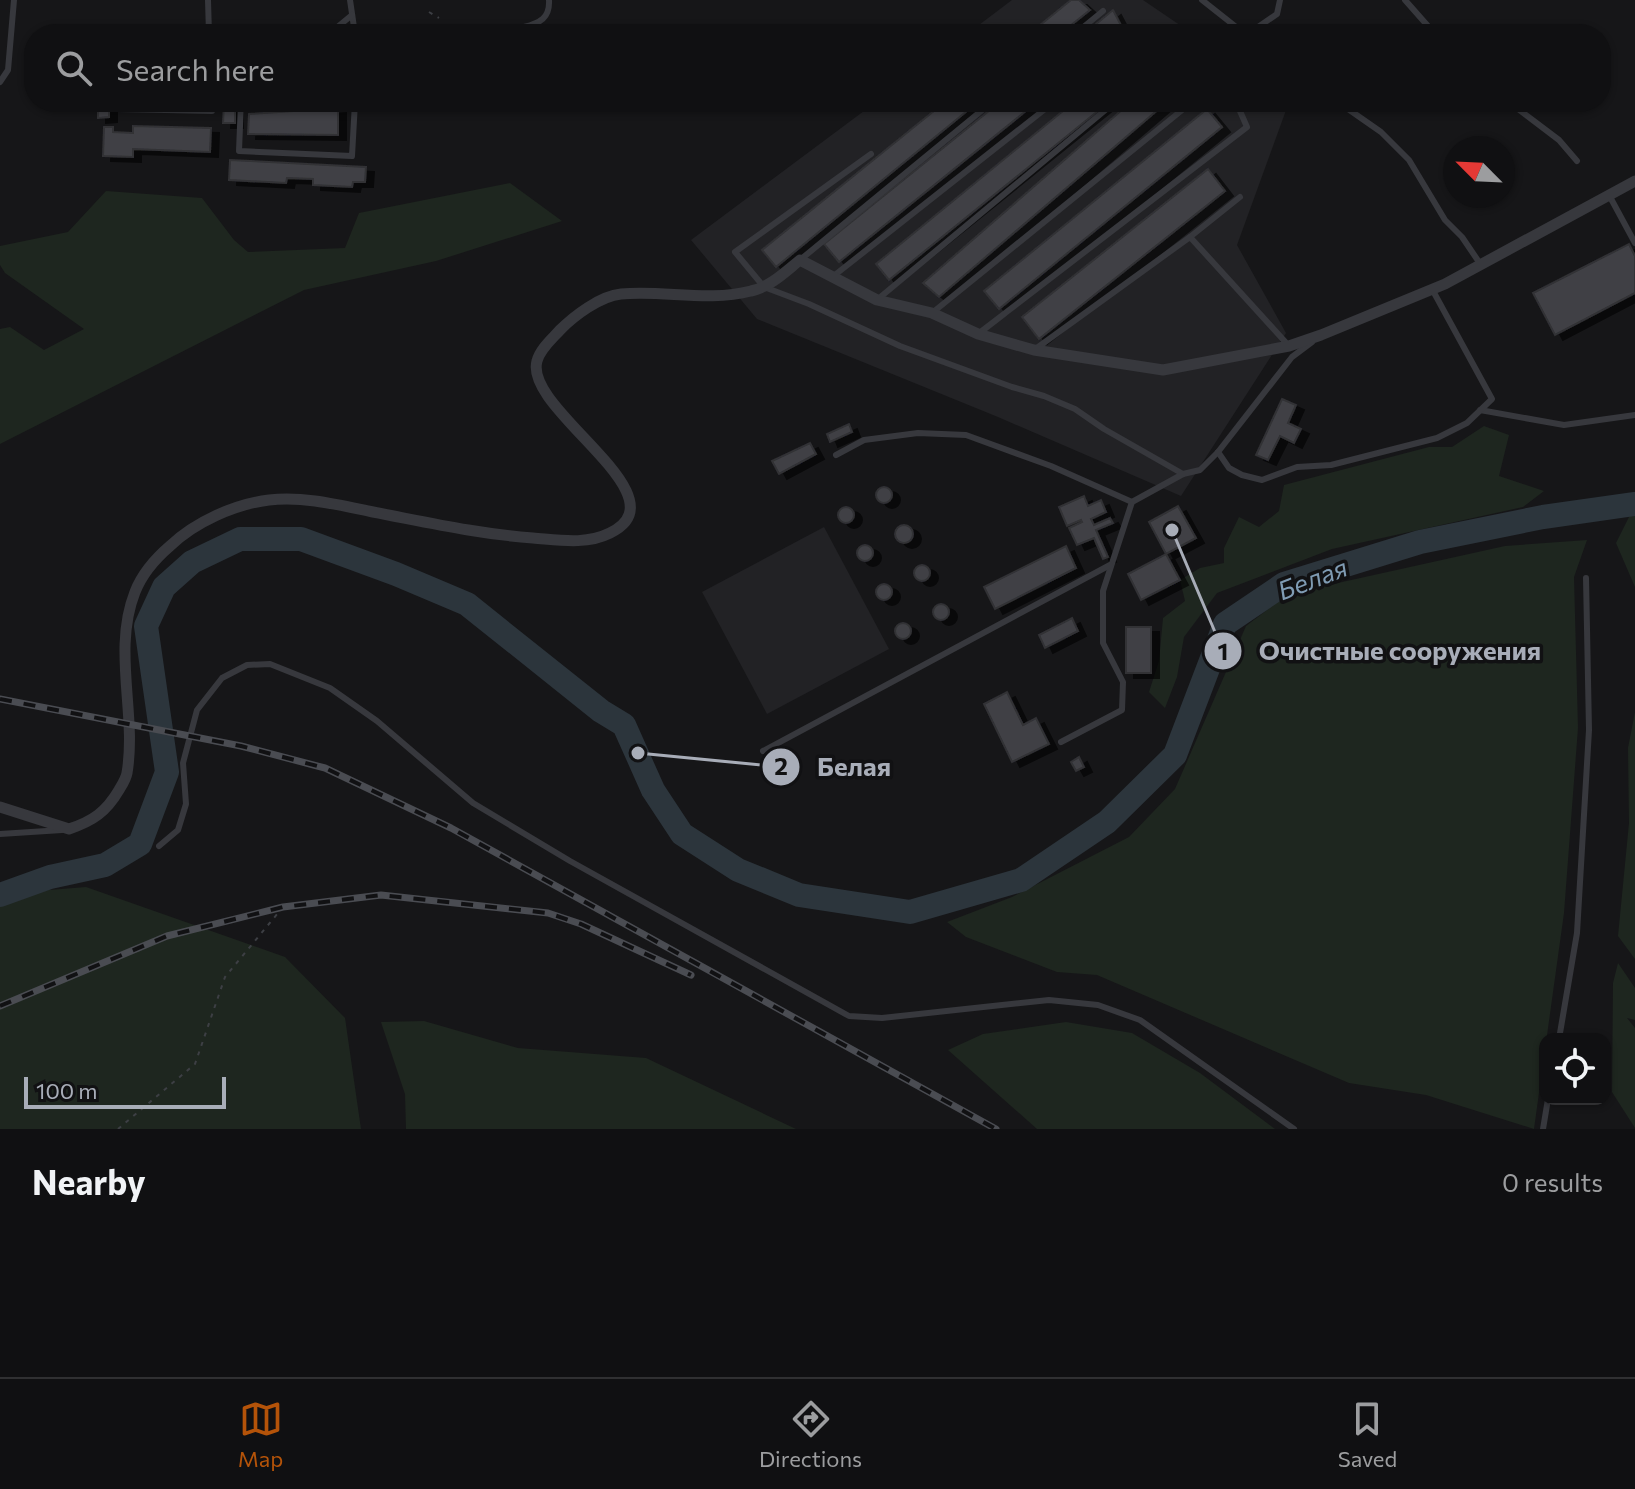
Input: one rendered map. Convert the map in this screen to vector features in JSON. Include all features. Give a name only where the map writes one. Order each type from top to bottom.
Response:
[{"type":"street","points":[[0,807],[69,829],[102,815],[127,776],[126,632],[135,590],[149,567],[172,544],[204,522],[269,500],[310,500],[499,535],[591,540],[613,532],[625,522],[630,512],[630,495],[619,477],[550,400],[536,378],[537,361],[546,345],[585,311],[619,294],[698,297],[749,292],[764,287],[800,260],[877,300],[932,313],[978,334],[1034,350],[1163,370],[1289,346],[1321,335],[1481,265],[1635,181]]},
{"type":"lane","points":[[0,82],[8,70],[14,0]]},
{"type":"lane","points":[[208,0],[209,24]]},
{"type":"lane","points":[[350,0],[353,24]]},
{"type":"lane","points":[[536,24],[546,17],[549,0]]},
{"type":"lane","points":[[1202,0],[1233,24]]},
{"type":"lane","points":[[1262,24],[1277,14],[1280,0]]},
{"type":"lane","points":[[1405,0],[1426,24]]},
{"type":"lane","points":[[1087,24],[1103,11]]},
{"type":"lane","points":[[341,24],[352,15]]},
{"type":"lane","points":[[0,26],[11,26]]},
{"type":"lane","points":[[241,112],[239,151],[352,156],[354,112]]},
{"type":"lane","points":[[800,260],[980,112]]},
{"type":"lane","points":[[831,278],[1041,112]]},
{"type":"lane","points":[[877,300],[1103,112]]},
{"type":"lane","points":[[932,313],[1180,112]]},
{"type":"lane","points":[[978,334],[1247,127],[1240,112]]},
{"type":"lane","points":[[1352,112],[1381,132],[1409,160],[1445,220],[1462,237],[1481,265]]},
{"type":"lane","points":[[1522,112],[1559,140],[1577,161]]},
{"type":"lane","points":[[871,154],[735,252],[764,287],[900,346],[1075,409],[1183,474]]},
{"type":"lane","points":[[1609,195],[1635,243]]},
{"type":"lane","points":[[1034,350],[1240,197]]},
{"type":"lane","points":[[1190,237],[1289,346]]},
{"type":"lane","points":[[1218,452],[1229,468],[1262,480],[1297,467],[1331,465],[1437,438],[1467,423],[1492,399],[1432,289]]},
{"type":"lane","points":[[1061,742],[1122,710],[1123,682],[1103,643],[1103,591],[1132,502],[1183,474],[1200,470],[1218,452],[1292,357],[1321,335]]},
{"type":"lane","points":[[1480,410],[1564,425],[1635,415]]},
{"type":"lane","points":[[836,455],[864,440],[918,433],[966,435],[1051,466],[1132,502]]},
{"type":"lane","points":[[763,751],[1110,565]]},
{"type":"lane","points":[[1560,1033],[1577,933],[1589,730],[1586,578]]},
{"type":"lane","points":[[159,846],[178,830],[186,804],[183,763],[197,710],[222,678],[247,665],[270,664],[330,688],[377,721],[473,803],[570,861],[849,1016],[882,1018],[1049,1000],[1098,1005],[1140,1020],[1294,1129]]},
{"type":"lane","points":[[0,834],[69,829]]},
{"type":"lane","points":[[1543,1129],[1547,1105]]},
{"type":"path","points":[[118,1129],[195,1064],[225,977],[283,907]]},
{"type":"shaded area","points":[[1012,0],[1143,0],[1178,24],[980,24]]},
{"type":"shaded area","points":[[863,112],[1285,112],[1237,245],[1286,333],[1181,496],[998,417],[757,319],[691,240]]},
{"type":"shaded area","points":[[510,183],[562,221],[436,261],[304,290],[0,444],[0,329],[10,327],[44,350],[84,329],[5,273],[0,265],[0,246],[68,232],[106,191],[202,198],[234,240],[248,252],[345,248],[359,213]]},
{"type":"shaded area","points":[[1484,426],[1509,435],[1499,476],[1544,491],[1523,507],[1332,549],[1217,593],[1184,637],[1177,677],[1165,708],[1149,692],[1159,661],[1163,618],[1185,601],[1180,580],[1200,568],[1224,563],[1224,548],[1239,517],[1259,527],[1279,511],[1284,485],[1429,447],[1452,447]]},
{"type":"shaded area","points":[[1630,515],[1635,515],[1635,587],[1616,543]]},
{"type":"shaded area","points":[[824,527],[889,649],[767,714],[702,592]]},
{"type":"shaded area","points":[[1587,540],[1574,577],[1578,728],[1564,913],[1547,1033],[1539,1033],[1539,1093],[1534,1129],[1426,1095],[1349,1083],[1097,975],[1057,972],[966,937],[947,922],[1012,897],[1129,837],[1175,789],[1246,626],[1288,594],[1505,546]]},
{"type":"shaded area","points":[[1635,712],[1635,959],[1618,936],[1629,823],[1628,748]]},
{"type":"shaded area","points":[[86,887],[285,957],[345,1018],[361,1129],[0,1129],[0,894]]},
{"type":"shaded area","points":[[1618,963],[1635,988],[1635,1020],[1627,1018],[1635,1028],[1635,1128],[1612,1092],[1613,983]]},
{"type":"shaded area","points":[[424,1021],[518,1048],[646,1058],[796,1129],[406,1129],[405,1094],[381,1022]]},
{"type":"shaded area","points":[[1066,1022],[1132,1033],[1200,1073],[1275,1129],[1037,1129],[948,1050],[983,1034]]},
{"type":"building","points":[[1071,0],[1079,0],[1090,10],[1072,24],[1041,24]]},
{"type":"building","points":[[1113,10],[1120,24],[1096,24]]},
{"type":"building","points":[[98,112],[109,112],[109,117],[98,118]]},
{"type":"building","points":[[224,112],[235,112],[235,123],[223,123]]},
{"type":"building","points":[[338,112],[338,135],[248,134],[249,114]]},
{"type":"building","points":[[933,112],[966,112],[776,267],[762,250]]},
{"type":"building","points":[[988,112],[1025,112],[839,262],[824,244]]},
{"type":"building","points":[[1062,112],[1097,112],[889,280],[876,264]]},
{"type":"building","points":[[1120,112],[1155,112],[939,297],[923,283]]},
{"type":"building","points":[[1203,112],[1210,112],[1222,127],[999,309],[984,291]]},
{"type":"building","points":[[133,126],[211,128],[210,152],[133,149],[133,157],[103,156],[104,127],[113,127],[113,132],[133,133]]},
{"type":"building","points":[[230,160],[366,167],[365,182],[353,182],[352,187],[313,185],[313,179],[287,178],[286,183],[229,180]]},
{"type":"building","points":[[1208,169],[1225,191],[1039,339],[1022,317]]},
{"type":"building","points":[[1629,244],[1635,256],[1635,293],[1555,335],[1533,293]]},
{"type":"building","points":[[1282,399],[1296,405],[1288,423],[1301,429],[1294,443],[1280,436],[1268,460],[1256,455]]},
{"type":"building","points":[[849,424],[852,432],[830,442],[827,434]]},
{"type":"building","points":[[810,443],[816,454],[779,474],[772,461]]},
{"type":"building","points":[[881,487],[887,487],[892,495],[890,501],[881,503],[876,498],[876,492]]},
{"type":"building","points":[[1084,496],[1088,506],[1101,500],[1106,512],[1091,519],[1094,525],[1110,518],[1113,523],[1096,530],[1108,557],[1103,559],[1094,538],[1077,545],[1069,528],[1082,522],[1067,526],[1059,507]]},
{"type":"building","points":[[1178,506],[1196,538],[1166,554],[1149,522]]},
{"type":"building","points":[[846,507],[852,509],[852,521],[846,523],[840,521],[838,515],[840,509]]},
{"type":"building","points":[[904,525],[913,534],[904,543],[895,534]]},
{"type":"building","points":[[862,545],[868,545],[873,553],[871,559],[862,561],[857,556],[857,550]]},
{"type":"building","points":[[1066,546],[1076,568],[995,609],[984,587]]},
{"type":"building","points":[[1166,554],[1180,580],[1141,600],[1128,574]]},
{"type":"building","points":[[919,565],[925,565],[930,573],[928,579],[919,581],[914,576],[914,570]]},
{"type":"building","points":[[884,584],[890,586],[890,598],[884,600],[878,598],[876,592],[878,586]]},
{"type":"building","points":[[938,604],[944,604],[949,612],[947,618],[938,620],[933,615],[933,609]]},
{"type":"building","points":[[1072,618],[1078,631],[1045,648],[1039,635]]},
{"type":"building","points":[[900,623],[906,623],[911,631],[909,637],[900,639],[895,634],[895,628]]},
{"type":"building","points":[[1126,627],[1151,627],[1151,673],[1126,673]]},
{"type":"building","points":[[1007,692],[1023,725],[1036,718],[1049,744],[1012,762],[984,704]]},
{"type":"building","points":[[1079,757],[1084,767],[1076,771],[1071,762]]},
{"type":"waterway","name":"Белая","points":[[0,895],[50,877],[105,865],[140,844],[167,772],[146,626],[164,587],[192,562],[240,539],[301,539],[467,604],[601,711],[624,725],[653,790],[682,834],[738,870],[799,895],[910,912],[1021,880],[1107,822],[1175,755],[1225,624],[1284,584],[1420,542],[1543,517],[1635,504]]},
{"type":"railway","points":[[0,699],[241,746],[325,768],[451,828],[996,1129]]},
{"type":"railway","points":[[0,1006],[167,936],[283,907],[381,895],[548,913],[581,924],[691,975]]},
{"type":"place","name":"Очистные сооружения","points":[[1172,530]]},
{"type":"place","name":"Белая","points":[[638,753]]}]
